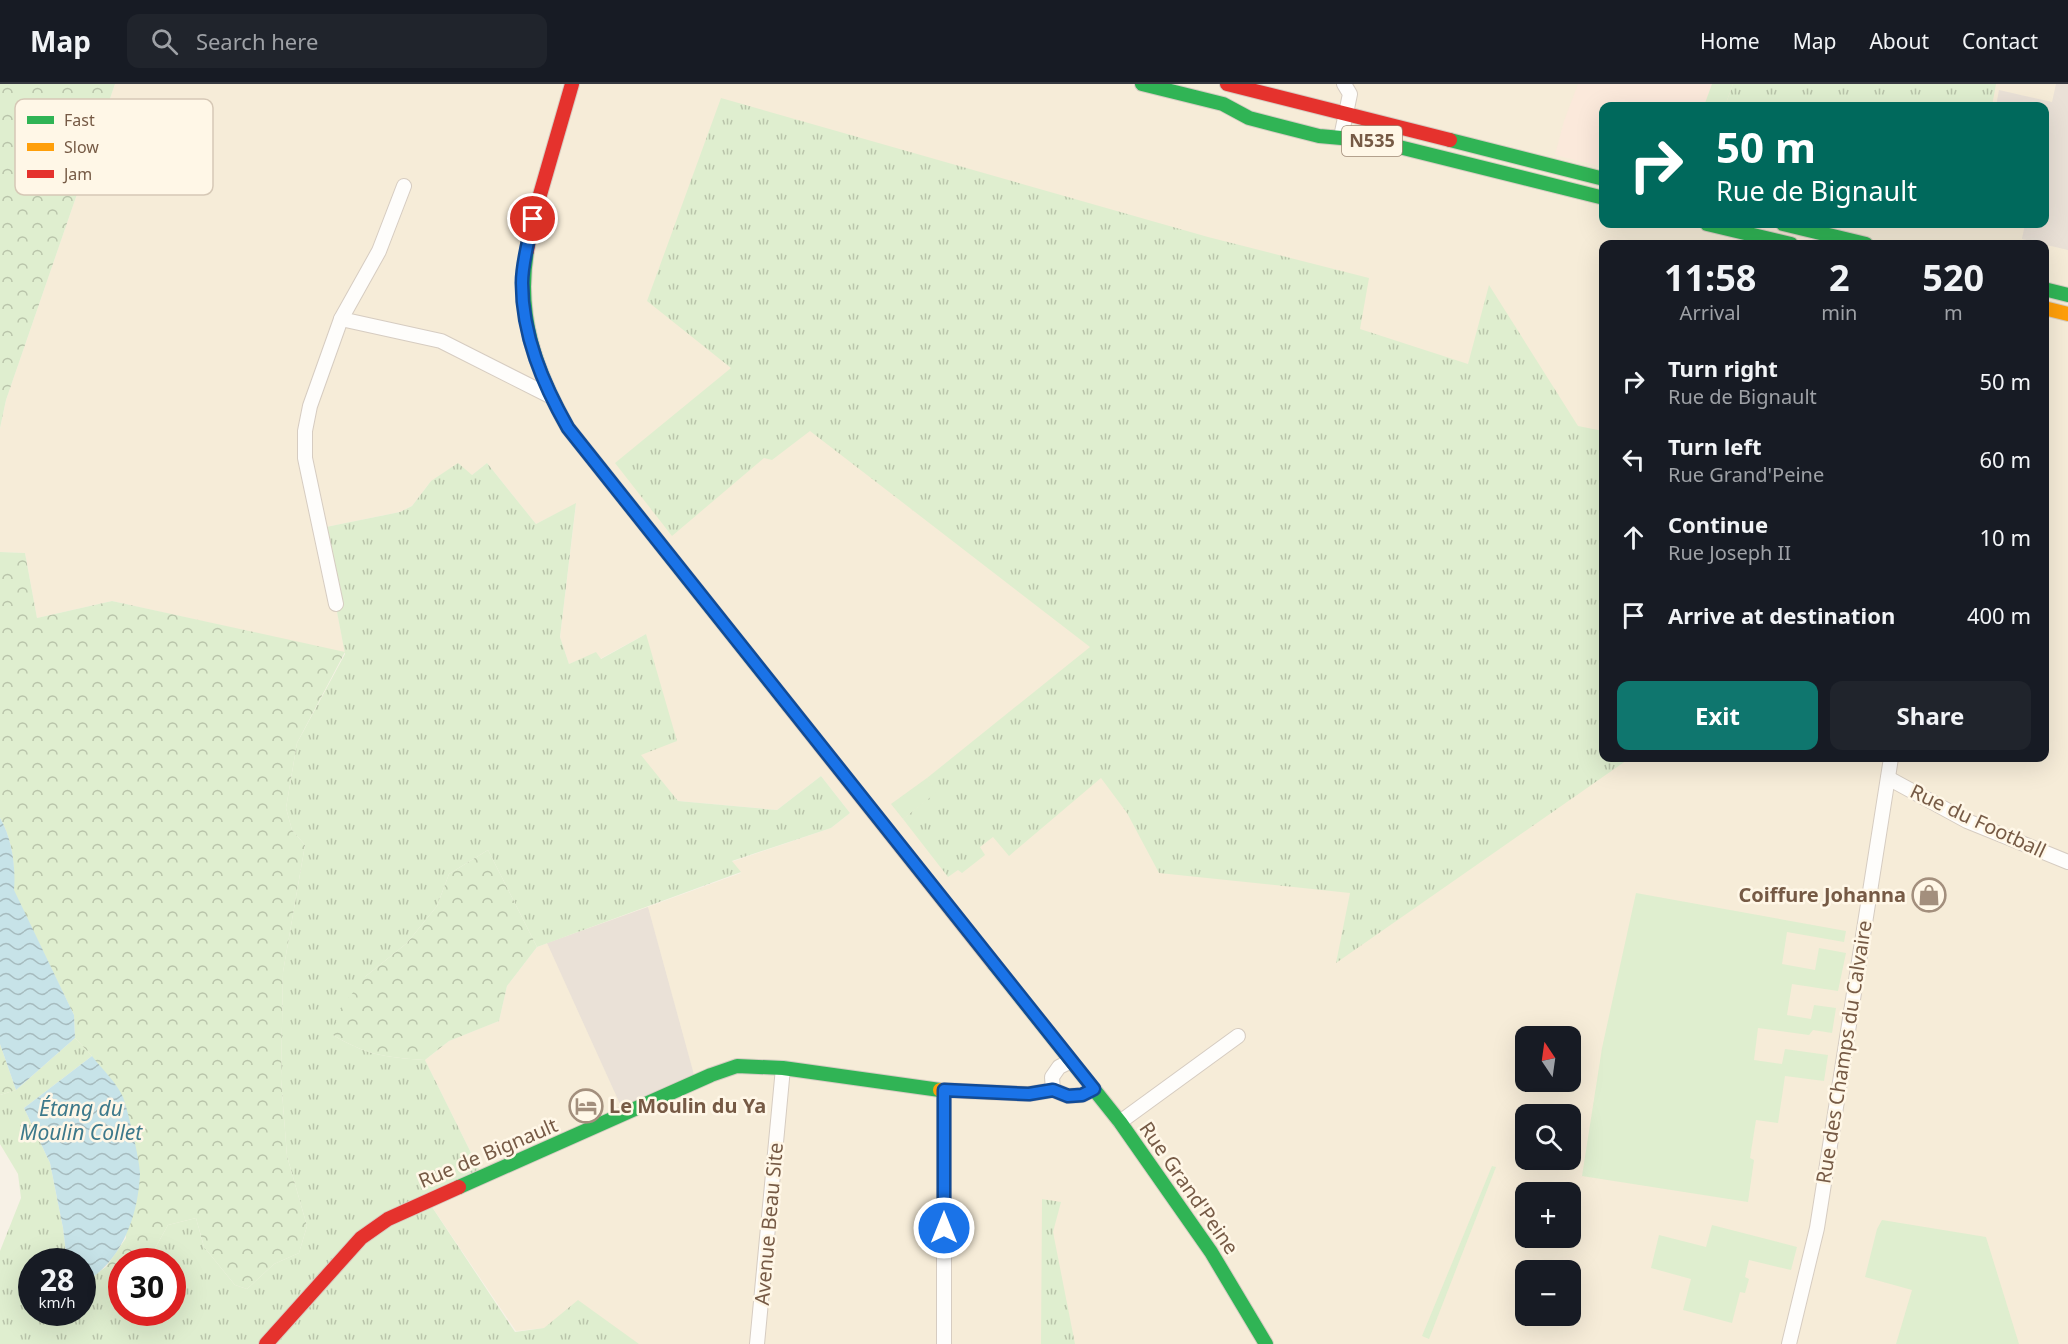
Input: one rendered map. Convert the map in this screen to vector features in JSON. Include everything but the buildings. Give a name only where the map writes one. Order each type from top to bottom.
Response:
[{"type":"main road","name":"Rue Grand'Peine","points":[[572,84],[533,219],[522,282],[527,327],[550,396],[576,437],[1119,1122],[1211,1252],[1266,1344]]},
{"type":"main road","name":"N535","points":[[1142,84],[1223,104],[1259,120],[1319,136],[1375,141],[1599,197]]},
{"type":"main road","name":"N535","points":[[1227,84],[1599,177]]},
{"type":"main road","points":[[1724,228],[1774,240]]},
{"type":"main road","points":[[1800,228],[1849,240]]},
{"type":"main road","points":[[2049,290],[2068,295]]},
{"type":"main road","points":[[2049,309],[2068,314]]},
{"type":"main road","name":"Rue de Bignault","points":[[266,1344],[361,1238],[388,1219],[711,1075],[737,1066],[783,1068],[944,1090],[1029,1094],[1053,1090],[1068,1096],[1082,1095],[1094,1089]]},
{"type":"street","points":[[1341,137],[1350,94],[1344,84]]},
{"type":"street","points":[[336,604],[305,458],[305,431],[310,406],[341,319],[379,251],[404,186]]},
{"type":"street","points":[[341,319],[441,341],[550,396]]},
{"type":"street","name":"Rue des Champs du Calvaire","points":[[1789,1344],[1817,1228],[1891,762]]},
{"type":"street","name":"Rue du Football","points":[[1888,778],[1967,821],[2068,862]]},
{"type":"street","points":[[1119,1122],[1238,1036]]},
{"type":"street","points":[[1053,1090],[1052,1077],[1059,1067],[1071,1060]]},
{"type":"street","name":"Avenue Beau Site","points":[[757,1344],[783,1068]]},
{"type":"street","points":[[944,1090],[944,1344]]},
{"type":"shaded area","points":[[115,84],[2068,84],[2068,1344],[639,1344],[545,1328],[516,1331],[428,1201],[483,1177],[425,1060],[449,1041],[499,1021],[507,986],[537,947],[741,873],[731,862],[831,828],[850,813],[821,776],[777,810],[678,801],[640,755],[646,634],[600,659],[596,653],[569,664],[560,637],[576,504],[536,524],[487,463],[472,475],[431,481],[412,506],[400,512],[321,528],[345,653],[112,601],[37,618],[25,553],[0,552],[0,428],[6,400],[77,195],[213,195],[213,99],[110,99]]},
{"type":"shaded area","points":[[1578,84],[1712,84],[1705,102],[1599,102],[1599,166],[1555,155],[1564,121]]},
{"type":"shaded area","points":[[2056,84],[2068,84],[2068,250],[2049,245],[2049,240],[2022,239],[2024,228],[2049,228],[2049,102],[1997,102],[1999,90],[2052,102]]},
{"type":"shaded area","points":[[648,907],[696,1082],[625,1115],[547,943]]},
{"type":"green space","points":[[0,84],[115,84],[110,99],[15,99],[15,195],[77,195],[6,400],[0,428]]},
{"type":"green space","points":[[1712,84],[1733,84],[1726,102],[1705,102]]},
{"type":"green space","points":[[1733,84],[1996,84],[1993,102],[1726,102]]},
{"type":"green space","points":[[721,98],[1208,237],[1369,278],[1360,329],[1468,364],[1489,285],[1578,426],[1599,430],[1599,762],[1624,762],[1336,963],[1350,893],[1159,873],[1127,813],[1101,778],[1009,856],[993,837],[980,847],[985,855],[962,873],[958,870],[948,877],[903,819],[936,792],[927,778],[1090,647],[810,431],[772,460],[764,458],[672,536],[615,463],[731,368],[647,301]]},
{"type":"green space","points":[[458,463],[472,475],[487,463],[536,524],[576,503],[560,637],[569,664],[596,652],[601,659],[646,634],[677,741],[641,755],[678,801],[777,810],[821,776],[850,813],[831,828],[732,861],[741,872],[537,947],[488,850],[449,874],[437,906],[407,943],[366,976],[333,1035],[377,1054],[425,1060],[483,1177],[428,1201],[515,1332],[544,1328],[578,1300],[639,1344],[0,1344],[0,1251],[21,1198],[18,1174],[0,1144],[0,1095],[16,1090],[75,1038],[92,1056],[24,1108],[50,1163],[65,1248],[18,1248],[18,1326],[96,1326],[96,1274],[108,1267],[108,1326],[186,1326],[186,1248],[155,1248],[168,1225],[196,1218],[204,1247],[235,1285],[247,1289],[274,1264],[299,1253],[307,1226],[287,1156],[281,1079],[283,972],[305,845],[292,830],[286,808],[297,743],[345,654],[321,528],[400,512],[412,506],[431,481]]},
{"type":"green space","points":[[0,552],[25,553],[37,618],[112,601],[345,652],[297,743],[286,808],[292,830],[305,845],[283,972],[281,1079],[287,1156],[307,1226],[299,1253],[274,1264],[247,1289],[235,1285],[204,1247],[196,1218],[168,1225],[155,1248],[119,1248],[126,1238],[92,1056],[75,1038],[74,1015],[13,890],[12,853],[8,834],[0,818]]},
{"type":"green space","points":[[927,778],[937,792],[903,819],[891,804]]},
{"type":"green space","points":[[488,850],[537,947],[507,986],[499,1021],[449,1041],[425,1060],[377,1054],[333,1035],[339,1010],[366,976],[407,943],[437,906],[449,874]]},
{"type":"green space","points":[[1636,893],[1846,931],[1844,942],[1787,932],[1782,964],[1815,970],[1819,948],[1846,953],[1838,991],[1792,984],[1787,1015],[1811,1019],[1814,1005],[1836,1008],[1832,1033],[1813,1030],[1809,1035],[1758,1028],[1754,1060],[1782,1064],[1785,1049],[1828,1055],[1824,1081],[1785,1076],[1778,1123],[1756,1120],[1750,1158],[1754,1160],[1748,1202],[1582,1176],[1602,1048]]},
{"type":"green space","points":[[0,1044],[16,1090],[0,1095]]},
{"type":"green space","points":[[1492,1166],[1496,1167],[1429,1339],[1422,1336]]},
{"type":"green space","points":[[1042,1199],[1061,1202],[1053,1232],[1075,1344],[1041,1344]]},
{"type":"green space","points":[[1882,1220],[1986,1237],[2019,1344],[1896,1344],[1912,1290],[1865,1277],[1877,1229]]},
{"type":"green space","points":[[1712,1225],[1797,1247],[1791,1270],[1749,1260],[1745,1277],[1749,1279],[1745,1293],[1740,1292],[1732,1323],[1683,1310],[1691,1279],[1651,1268],[1659,1235],[1706,1247]]},
{"type":"water","name":"Étang du Moulin Collet","points":[[0,818],[8,834],[12,853],[14,890],[74,1015],[75,1038],[16,1090],[0,1044]]},
{"type":"water","name":"Étang du Moulin Collet","points":[[92,1056],[123,1097],[138,1158],[139,1190],[125,1237],[119,1248],[108,1248],[108,1264],[96,1274],[96,1248],[65,1248],[50,1163],[24,1108]]},
{"type":"traffic: fast","points":[[1142,84],[1223,104],[1249,118],[1319,136],[1375,141],[1599,197]]},
{"type":"traffic: fast","points":[[1450,140],[1599,178]]},
{"type":"traffic: fast","points":[[1724,228],[1774,240]]},
{"type":"traffic: fast","points":[[1800,228],[1849,240]]},
{"type":"traffic: fast","points":[[527,251],[524,298],[531,343],[547,386],[568,428],[789,706]]},
{"type":"traffic: fast","points":[[2049,290],[2068,295]]},
{"type":"traffic: fast","points":[[994,964],[1120,1122],[1211,1252],[1266,1344]]},
{"type":"traffic: fast","points":[[459,1187],[711,1075],[737,1066],[783,1068],[940,1090]]},
{"type":"traffic: slow","points":[[2049,309],[2068,314]]},
{"type":"traffic: slow","points":[[789,706],[994,964]]},
{"type":"traffic: slow","points":[[940,1090],[1029,1094],[1053,1090],[1068,1096],[1082,1095],[1094,1089]]},
{"type":"traffic: jam","points":[[527,251],[533,219],[572,84]]},
{"type":"traffic: jam","points":[[1227,84],[1450,140]]},
{"type":"traffic: jam","points":[[266,1344],[361,1238],[388,1219],[459,1187]]},
{"type":"place","name":"Coiffure Johanna","points":[[1929,895]]},
{"type":"place","name":"Le Moulin du Ya","points":[[586,1106]]},
{"type":"route","points":[[533,219],[522,282],[527,327],[540,372],[568,428],[1094,1089],[1082,1095],[1068,1096],[1053,1090],[1029,1094],[944,1090],[944,1228]]}]
